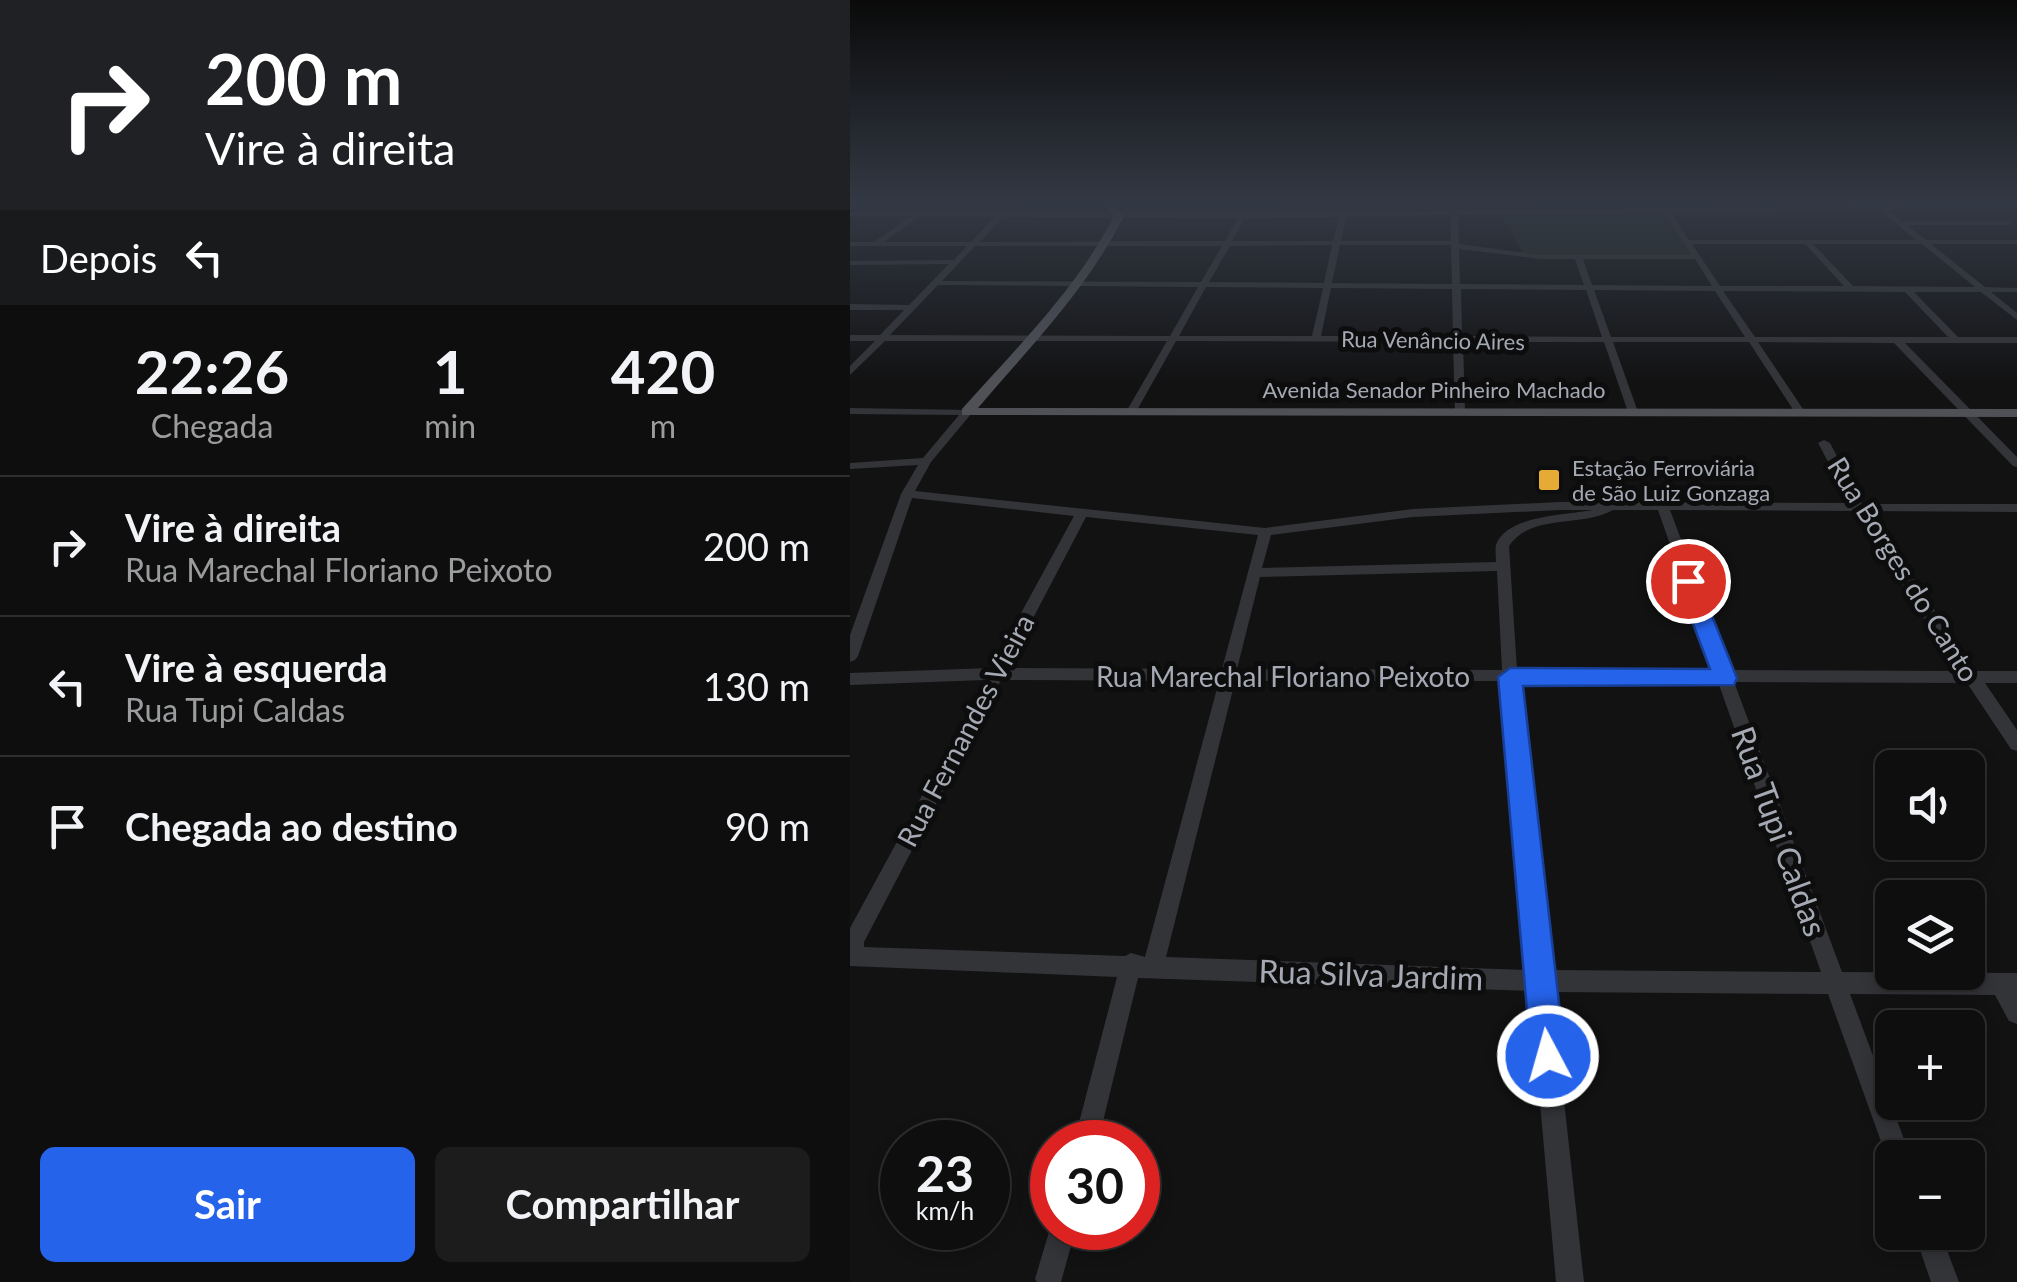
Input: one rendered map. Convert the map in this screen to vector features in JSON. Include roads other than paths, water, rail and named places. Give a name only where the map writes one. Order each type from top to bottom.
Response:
[{"type":"main road","points":[[967,412],[1091,264]]},
{"type":"main road","name":"Avenida Senador Pinheiro Machado","points":[[967,412],[2017,413]]},
{"type":"street","points":[[850,264],[872,264]]},
{"type":"street","points":[[850,273],[864,264]]},
{"type":"street","points":[[851,369],[955,264]]},
{"type":"street","points":[[1130,412],[1214,264]]},
{"type":"street","points":[[1316,338],[1332,264]]},
{"type":"street","points":[[1456,264],[1460,412]]},
{"type":"street","points":[[1581,264],[1633,412]]},
{"type":"street","points":[[1702,264],[1800,412]]},
{"type":"street","points":[[1827,264],[1852,290]]},
{"type":"street","points":[[1952,264],[2017,317]]},
{"type":"street","points":[[937,283],[2017,290]]},
{"type":"street","points":[[1907,289],[1956,340]]},
{"type":"street","points":[[850,307],[913,308]]},
{"type":"street","name":"Rua Venâncio Aires","points":[[850,338],[2017,340]]},
{"type":"street","points":[[1897,340],[2017,464]]},
{"type":"street","name":"Avenida Senador Pinheiro Machado","points":[[850,411],[967,412]]},
{"type":"street","points":[[850,656],[907,494],[926,461],[967,412]]},
{"type":"street","name":"Rua Borges do Canto","points":[[1824,444],[1859,509],[2017,744]]},
{"type":"street","points":[[850,466],[926,461]]},
{"type":"street","points":[[907,494],[1178,526],[1264,532],[1413,513],[1516,507],[1616,504],[2017,508]]},
{"type":"street","points":[[1570,1282],[1501,556],[1508,534],[1542,523],[1599,513],[1616,504]]},
{"type":"street","name":"Rua Tupi Caldas","points":[[1662,505],[1892,1140]]},
{"type":"street","points":[[1516,507],[1542,523]]},
{"type":"street","name":"Rua Fernandes Vieira","points":[[852,949],[1082,513]]},
{"type":"street","points":[[1093,1120],[1142,965],[1264,532]]},
{"type":"street","points":[[1253,574],[1501,556]]},
{"type":"street","name":"Rua Marechal Floriano Peixoto","points":[[850,678],[994,674],[2017,677]]},
{"type":"street","name":"Rua Silva Jardim","points":[[852,949],[854,957],[864,960],[1142,965],[1540,980],[2010,984]]},
{"type":"street","points":[[2010,984],[2017,1013]]},
{"type":"street","points":[[1050,1279],[1057,1250]]},
{"type":"street","points":[[1933,1250],[1945,1282]]},
{"type":"place","name":"Estação Ferroviária de São Luiz Gonzaga","points":[[1549,480]]}]
